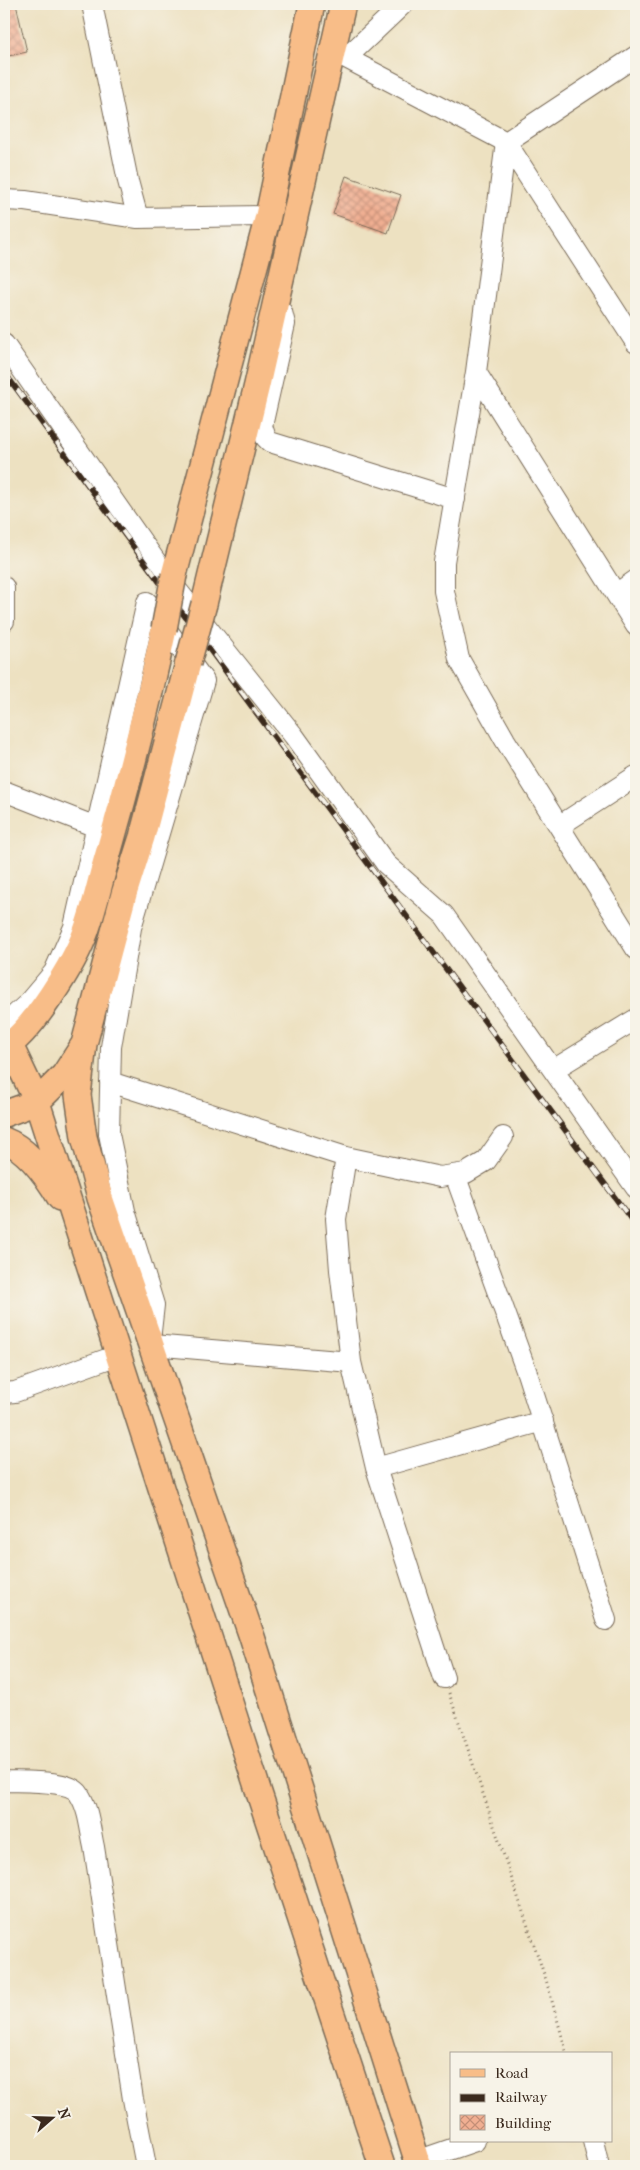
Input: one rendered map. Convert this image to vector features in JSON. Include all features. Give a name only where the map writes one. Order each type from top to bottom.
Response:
[{"type":"main road","points":[[312,4],[268,216],[174,574],[153,682],[117,821],[85,932],[63,980],[6,1039],[37,1102],[260,1796],[382,2166]]},
{"type":"main road","points":[[344,4],[339,56],[274,307],[204,604],[84,1044],[78,1094],[84,1137],[100,1198],[252,1637],[418,2163]]},
{"type":"main road","points":[[4,1114],[37,1102],[64,1074],[84,1044]]},
{"type":"main road","points":[[4,1140],[14,1144],[36,1165],[57,1193],[77,1226]]},
{"type":"main road","points":[[118,1355],[151,1342]]},
{"type":"street","points":[[92,4],[128,181],[138,218]]},
{"type":"street","points":[[404,4],[339,56],[506,142],[636,343]]},
{"type":"street","points":[[636,56],[506,142],[476,372],[444,562],[444,591],[459,659],[505,740],[636,949]]},
{"type":"street","points":[[4,200],[138,218],[268,216]]},
{"type":"street","points":[[274,307],[282,312],[285,324],[262,426],[266,438],[276,445],[455,499]]},
{"type":"street","points":[[4,344],[166,576],[294,736],[386,864],[444,916],[636,1188]]},
{"type":"street","points":[[476,372],[636,626]]},
{"type":"street","points":[[616,594],[636,580]]},
{"type":"street","points":[[4,587],[4,621]]},
{"type":"street","points":[[6,1039],[27,1004],[54,972],[74,927],[147,602],[204,681],[131,928],[111,1047],[109,1134],[125,1211],[154,1305],[151,1342],[351,1362]]},
{"type":"street","points":[[559,826],[636,776]]},
{"type":"street","points":[[4,791],[96,827]]},
{"type":"street","points":[[552,1070],[636,1019]]},
{"type":"street","points":[[110,1082],[346,1157],[440,1177],[466,1174],[486,1161],[503,1137]]},
{"type":"street","points":[[346,1157],[336,1218],[351,1362],[376,1468],[444,1678]]},
{"type":"street","points":[[455,1175],[527,1373],[606,1620]]},
{"type":"street","points":[[4,1393],[15,1392],[118,1355]]},
{"type":"street","points":[[376,1468],[543,1422]]},
{"type":"street","points":[[4,1781],[69,1785],[78,1793],[85,1808],[94,1847],[133,2099],[146,2166]]},
{"type":"street","points":[[418,2163],[472,2142]]},
{"type":"street","points":[[592,2142],[600,2166]]},
{"type":"path","points":[[444,1678],[546,1980],[566,2052]]},
{"type":"building","points":[[4,4],[16,4],[27,52],[4,57]]},
{"type":"building","points":[[346,176],[401,195],[388,233],[333,214]]},
{"type":"railway","points":[[4,372],[636,1226]]}]
